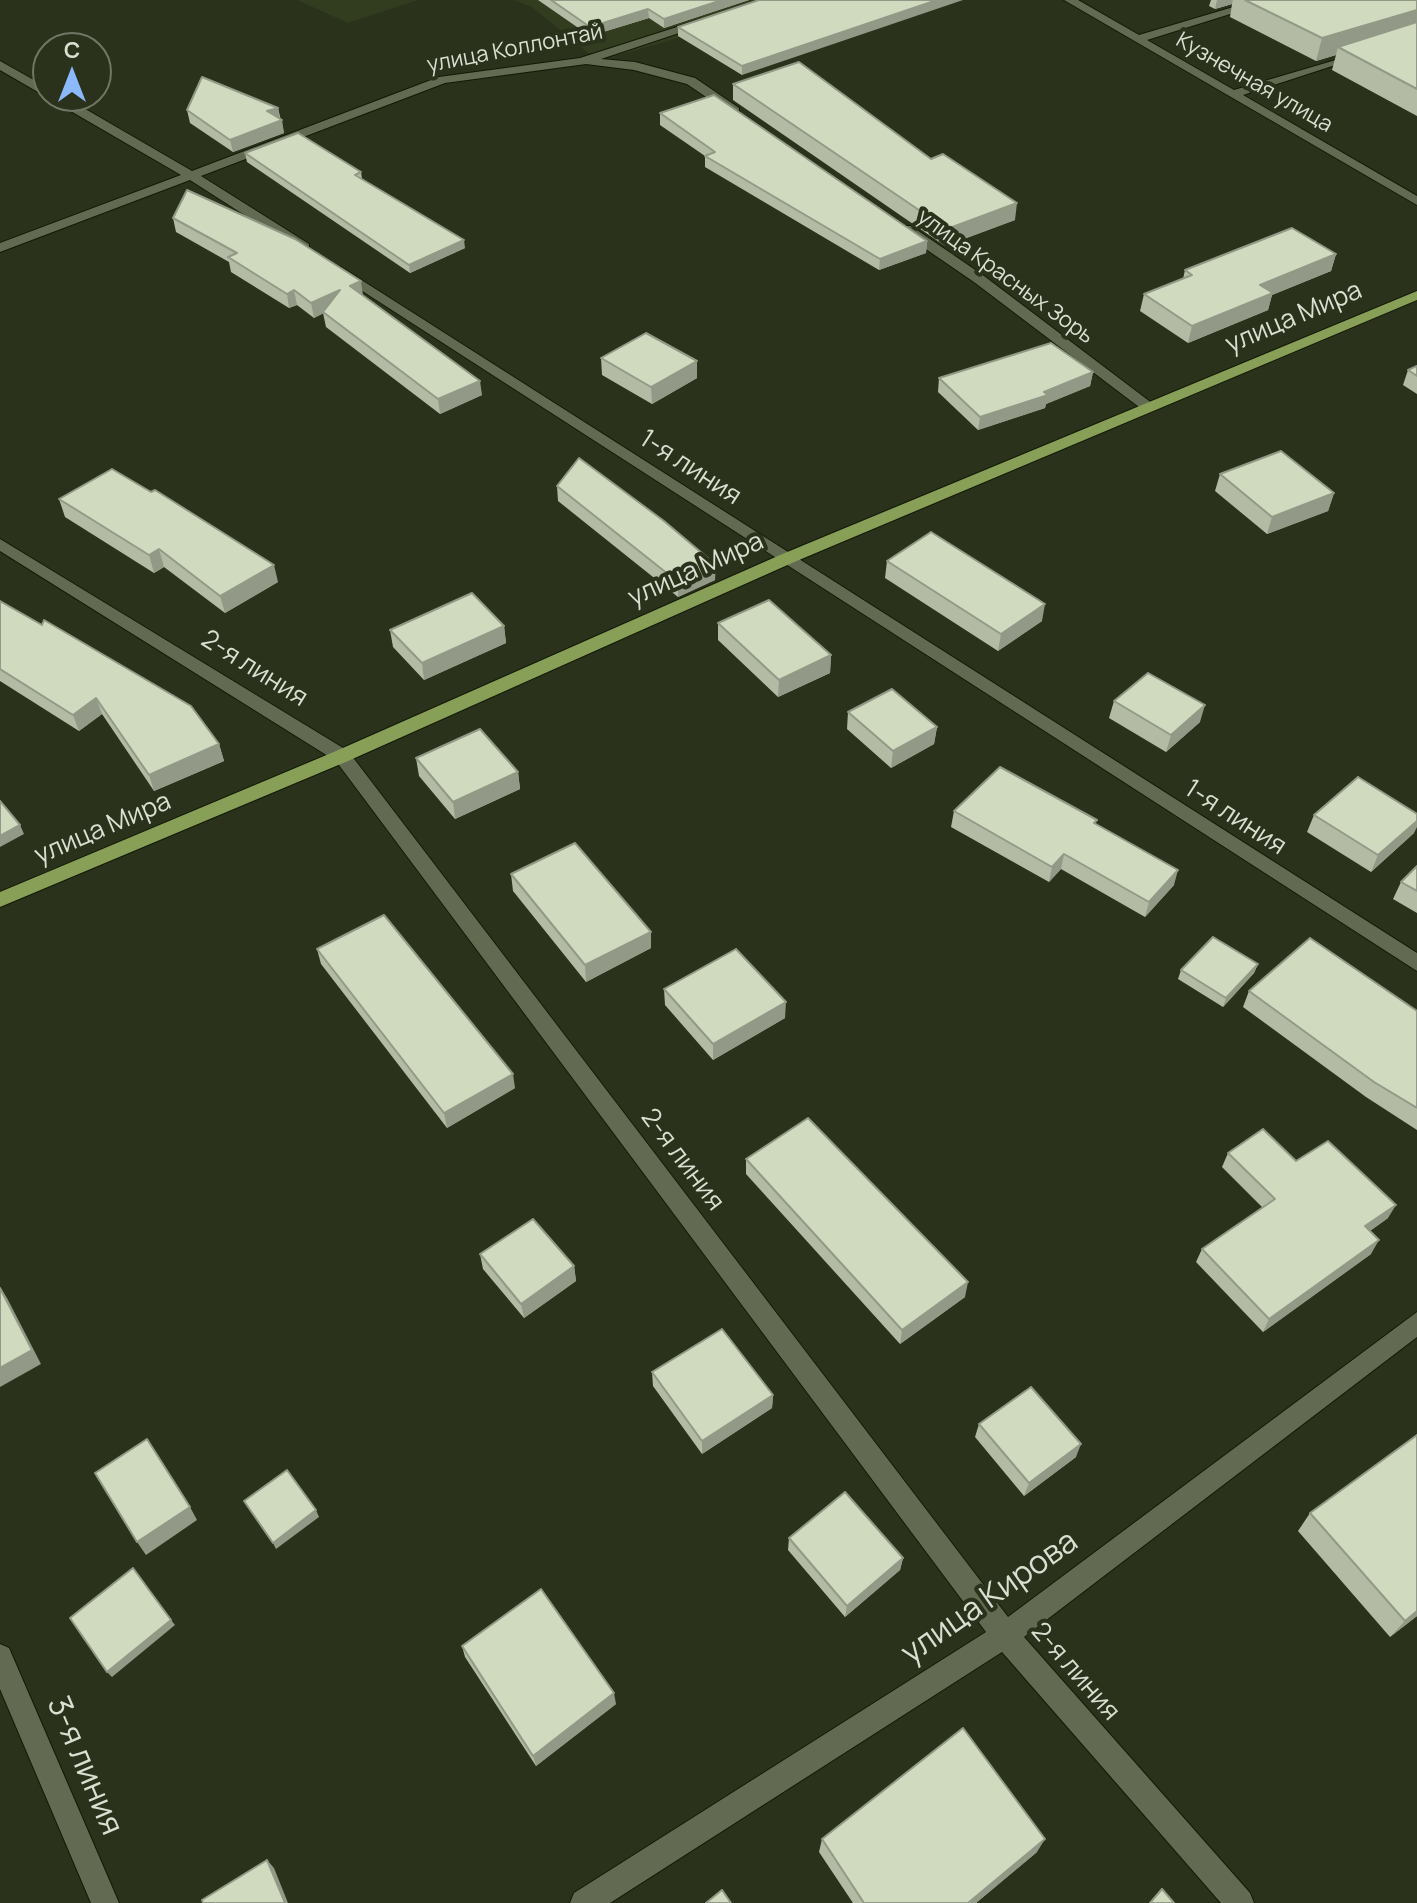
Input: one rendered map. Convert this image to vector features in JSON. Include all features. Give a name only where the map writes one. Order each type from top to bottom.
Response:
[{"type":"main road","name":"улица Мира","points":[[0,900],[342,756],[786,559],[1417,295]]},
{"type":"street","name":"Кузнечная улица","points":[[1070,0],[1417,201]]},
{"type":"street","points":[[1138,39],[1269,0]]},
{"type":"street","name":"улица Коллонтай","points":[[0,248],[194,177],[443,80],[582,61],[713,19]]},
{"type":"street","points":[[1233,94],[1375,49]]},
{"type":"street","points":[[582,61],[635,66],[691,81],[743,117]]},
{"type":"street","points":[[0,65],[32,84]]},
{"type":"street","name":"1-я линия","points":[[82,112],[194,177],[1417,963]]},
{"type":"street","name":"улица Красных Зорь","points":[[887,216],[979,279],[1148,407]]},
{"type":"street","name":"2-я линия","points":[[0,544],[342,756],[1005,1635],[1240,1903]]},
{"type":"street","name":"улица Кирова","points":[[584,1903],[1005,1635],[1417,1323]]},
{"type":"street","name":"3-я линия","points":[[0,1657],[105,1903]]},
{"type":"shaded area","points":[[297,0],[418,0],[348,23]]},
{"type":"shaded area","points":[[514,0],[809,0],[619,55],[588,53],[532,7]]},
{"type":"building","points":[[551,0],[722,0],[664,19],[648,9],[590,27]]},
{"type":"building","points":[[759,0],[937,0],[742,66],[678,27]]},
{"type":"building","points":[[1245,0],[1417,0],[1417,10],[1322,38]]},
{"type":"building","points":[[1417,22],[1417,89],[1338,47]]},
{"type":"building","points":[[799,62],[931,159],[943,154],[1017,203],[947,229],[733,84]]},
{"type":"building","points":[[202,77],[278,108],[267,111],[282,120],[230,140],[187,110]]},
{"type":"building","points":[[714,95],[927,241],[880,259],[705,156],[715,152],[660,113]]},
{"type":"building","points":[[298,133],[361,172],[355,175],[464,240],[409,265],[245,153]]},
{"type":"building","points":[[187,190],[295,239],[361,281],[350,286],[480,381],[438,399],[323,312],[340,290],[311,303],[294,290],[287,294],[228,257],[237,253],[173,218]]},
{"type":"building","points":[[1292,228],[1336,254],[1260,285],[1273,293],[1192,326],[1144,294],[1192,275],[1185,270]]},
{"type":"building","points":[[646,333],[697,361],[651,387],[601,358]]},
{"type":"building","points":[[1051,343],[1093,372],[1044,392],[1048,395],[980,417],[939,378]]},
{"type":"building","points":[[1417,366],[1417,376],[1408,370]]},
{"type":"building","points":[[1281,451],[1334,493],[1272,517],[1220,474]]},
{"type":"building","points":[[579,458],[664,521],[716,565],[678,582],[557,486]]},
{"type":"building","points":[[112,469],[151,492],[155,490],[274,565],[220,596],[159,549],[149,555],[59,499]]},
{"type":"building","points":[[931,532],[1045,604],[1001,634],[887,561]]},
{"type":"building","points":[[472,593],[504,626],[422,663],[390,630]]},
{"type":"building","points":[[769,600],[831,655],[779,680],[718,623]]},
{"type":"building","points":[[0,601],[42,625],[44,620],[191,706],[219,744],[149,775],[96,698],[73,715],[0,669]]},
{"type":"building","points":[[1148,673],[1205,705],[1171,735],[1114,701]]},
{"type":"building","points":[[892,689],[937,727],[893,751],[848,712]]},
{"type":"building","points":[[480,729],[518,772],[453,802],[416,758]]},
{"type":"building","points":[[1000,767],[1097,820],[1094,823],[1178,870],[1149,902],[1064,854],[1052,867],[954,811]]},
{"type":"building","points":[[1358,777],[1417,814],[1417,821],[1378,855],[1314,815]]},
{"type":"building","points":[[0,801],[20,825],[0,836]]},
{"type":"building","points":[[575,843],[651,932],[585,965],[511,874]]},
{"type":"building","points":[[1417,866],[1417,891],[1401,882]]},
{"type":"building","points":[[384,915],[513,1074],[444,1113],[317,949]]},
{"type":"building","points":[[1213,937],[1258,964],[1226,998],[1181,970]]},
{"type":"building","points":[[1310,938],[1417,1011],[1417,1108],[1374,1082],[1249,991]]},
{"type":"building","points":[[736,949],[786,1002],[713,1044],[664,989]]},
{"type":"building","points":[[808,1118],[968,1282],[902,1330],[746,1159]]},
{"type":"building","points":[[1263,1129],[1296,1161],[1328,1141],[1396,1205],[1365,1226],[1379,1240],[1269,1319],[1202,1249],[1275,1199],[1228,1153]]},
{"type":"building","points":[[533,1219],[574,1266],[521,1304],[480,1254]]},
{"type":"building","points":[[0,1288],[32,1350],[0,1368]]},
{"type":"building","points":[[722,1329],[773,1395],[702,1441],[652,1372]]},
{"type":"building","points":[[1031,1387],[1081,1444],[1029,1483],[979,1424]]},
{"type":"building","points":[[1417,1435],[1417,1611],[1405,1621],[1310,1513]]},
{"type":"building","points":[[147,1439],[190,1507],[137,1542],[95,1473]]},
{"type":"building","points":[[287,1470],[316,1510],[273,1543],[244,1501]]},
{"type":"building","points":[[845,1492],[903,1558],[847,1606],[789,1538]]},
{"type":"building","points":[[133,1568],[171,1620],[107,1672],[70,1618]]},
{"type":"building","points":[[541,1589],[614,1693],[533,1756],[462,1646]]},
{"type":"building","points":[[963,1728],[1045,1839],[968,1903],[864,1903],[822,1839]]},
{"type":"building","points":[[267,1860],[285,1903],[203,1903],[202,1900]]},
{"type":"building","points":[[1162,1889],[1174,1903],[1150,1903]]},
{"type":"building","points":[[722,1890],[731,1903],[706,1903]]}]
